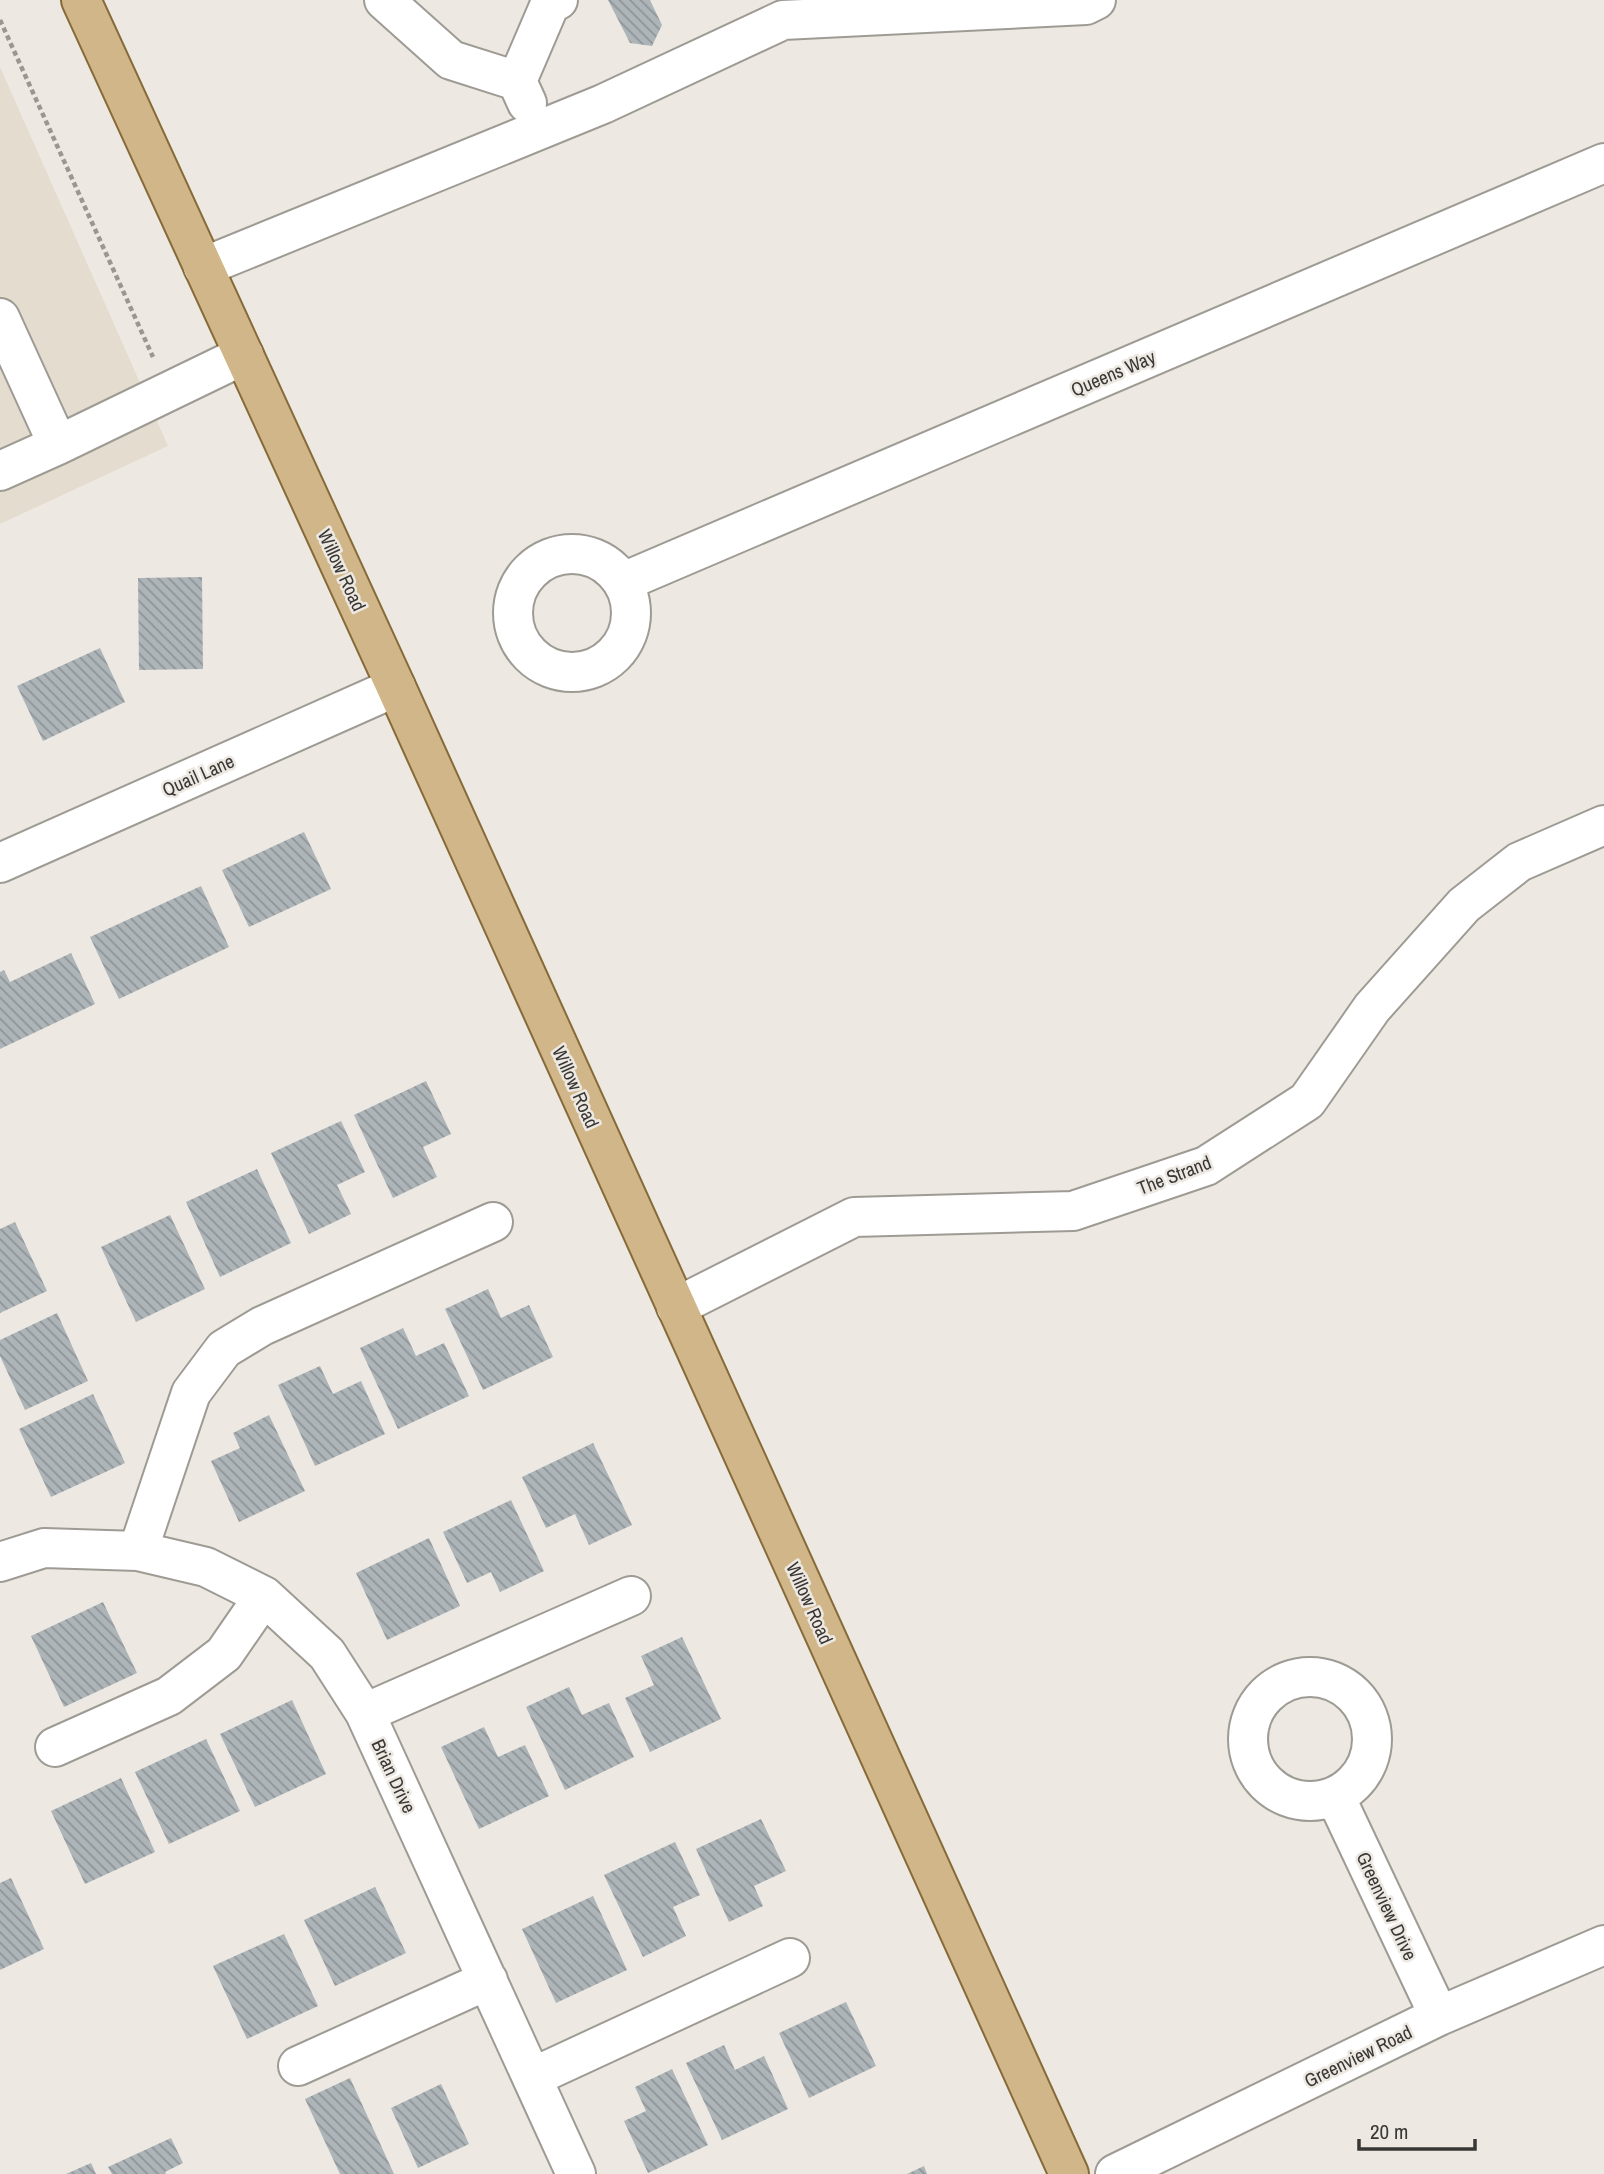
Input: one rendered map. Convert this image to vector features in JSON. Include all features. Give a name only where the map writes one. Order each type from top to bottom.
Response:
[{"type":"main road","name":"Willow Road","points":[[81,0],[396,687],[1069,2174]]},
{"type":"street","points":[[384,0],[451,60],[517,81],[540,130]]},
{"type":"street","points":[[203,267],[603,104],[778,10],[1013,4],[1086,5],[1096,0]]},
{"type":"street","points":[[517,81],[551,1]]},
{"type":"street","name":"Queens Way","points":[[622,582],[1604,163]]},
{"type":"street","points":[[0,317],[58,445]]},
{"type":"street","points":[[0,471],[244,355]]},
{"type":"street","name":"Quail Lane","points":[[0,863],[396,687]]},
{"type":"street","name":"The Strand","points":[[676,1307],[854,1217],[1073,1211],[1206,1167],[1307,1101],[1371,1008],[1464,905],[1518,862],[1604,825]]},
{"type":"street","points":[[138,1551],[191,1393],[224,1349],[262,1326],[492,1222]]},
{"type":"street","name":"Brian Drive","points":[[0,1562],[44,1548],[138,1551],[206,1567],[264,1597],[327,1654],[365,1713],[576,2174]]},
{"type":"street","points":[[365,1713],[631,1596]]},
{"type":"street","points":[[55,1746],[169,1696],[224,1654],[264,1597]]},
{"type":"street","name":"Greenview Drive","points":[[1335,1796],[1439,2016]]},
{"type":"street","name":"Greenview Road","points":[[1115,2174],[1439,2016],[1604,1945]]},
{"type":"street","points":[[533,2077],[790,1958]]},
{"type":"street","points":[[298,2067],[488,1980]]},
{"type":"path","points":[[0,20],[169,391]]},
{"type":"shaded area","points":[[0,67],[168,446],[0,524]]},
{"type":"building","points":[[608,0],[650,0],[662,25],[652,46],[630,43]]},
{"type":"building","points":[[202,577],[203,669],[139,670],[138,578]]},
{"type":"building","points":[[100,648],[125,702],[43,741],[17,686]]},
{"type":"building","points":[[304,832],[331,889],[249,927],[222,870]]},
{"type":"building","points":[[201,886],[229,947],[119,999],[90,937]]},
{"type":"building","points":[[71,953],[95,1004],[0,1049],[0,972],[4,970],[10,982]]},
{"type":"building","points":[[426,1081],[451,1134],[423,1147],[437,1177],[393,1198],[354,1115]]},
{"type":"building","points":[[341,1121],[365,1172],[337,1185],[351,1214],[309,1234],[271,1153]]},
{"type":"building","points":[[257,1169],[291,1243],[220,1277],[186,1202]]},
{"type":"building","points":[[170,1215],[205,1289],[136,1322],[101,1247]]},
{"type":"building","points":[[15,1222],[47,1291],[0,1313],[0,1229]]},
{"type":"building","points":[[488,1289],[501,1318],[529,1305],[553,1357],[483,1390],[445,1309]]},
{"type":"building","points":[[57,1313],[88,1381],[25,1410],[0,1356],[0,1340]]},
{"type":"building","points":[[403,1328],[416,1356],[444,1343],[469,1396],[398,1429],[360,1348]]},
{"type":"building","points":[[320,1366],[333,1394],[361,1381],[385,1434],[315,1466],[278,1385]]},
{"type":"building","points":[[93,1394],[125,1463],[51,1497],[19,1429]]},
{"type":"building","points":[[269,1415],[305,1491],[239,1522],[211,1461],[240,1448],[233,1433]]},
{"type":"building","points":[[593,1443],[632,1525],[589,1545],[575,1514],[546,1528],[522,1477]]},
{"type":"building","points":[[511,1500],[544,1571],[500,1592],[491,1572],[467,1583],[443,1532]]},
{"type":"building","points":[[429,1538],[460,1606],[387,1640],[356,1573]]},
{"type":"building","points":[[103,1602],[137,1673],[64,1707],[31,1636]]},
{"type":"building","points":[[682,1637],[721,1719],[650,1752],[625,1698],[654,1685],[641,1656]]},
{"type":"building","points":[[569,1687],[582,1715],[609,1703],[634,1757],[565,1790],[526,1707]]},
{"type":"building","points":[[292,1700],[326,1774],[255,1807],[220,1734]]},
{"type":"building","points":[[484,1727],[498,1757],[525,1745],[549,1796],[479,1829],[441,1747]]},
{"type":"building","points":[[206,1739],[240,1811],[169,1844],[135,1772]]},
{"type":"building","points":[[121,1778],[155,1852],[85,1884],[51,1811]]},
{"type":"building","points":[[761,1819],[786,1871],[754,1886],[763,1906],[729,1922],[696,1849]]},
{"type":"building","points":[[675,1842],[700,1895],[673,1907],[686,1936],[643,1957],[604,1875]]},
{"type":"building","points":[[11,1878],[44,1949],[0,1970],[0,1883]]},
{"type":"building","points":[[375,1887],[406,1953],[335,1986],[304,1920]]},
{"type":"building","points":[[593,1896],[627,1970],[556,2003],[522,1929]]},
{"type":"building","points":[[284,1934],[318,2006],[247,2039],[213,1966]]},
{"type":"building","points":[[846,2002],[876,2066],[809,2098],[779,2033]]},
{"type":"building","points":[[724,2045],[735,2070],[764,2056],[788,2109],[722,2140],[686,2063]]},
{"type":"building","points":[[672,2069],[708,2145],[648,2173],[624,2121],[646,2111],[635,2087]]},
{"type":"building","points":[[350,2078],[394,2174],[340,2174],[305,2099]]},
{"type":"building","points":[[441,2084],[469,2144],[418,2168],[391,2108]]},
{"type":"building","points":[[171,2138],[183,2163],[165,2172],[166,2174],[112,2174],[108,2167]]},
{"type":"building","points":[[91,2163],[96,2174],[66,2174]]},
{"type":"building","points":[[924,2166],[927,2174],[907,2174]]}]
